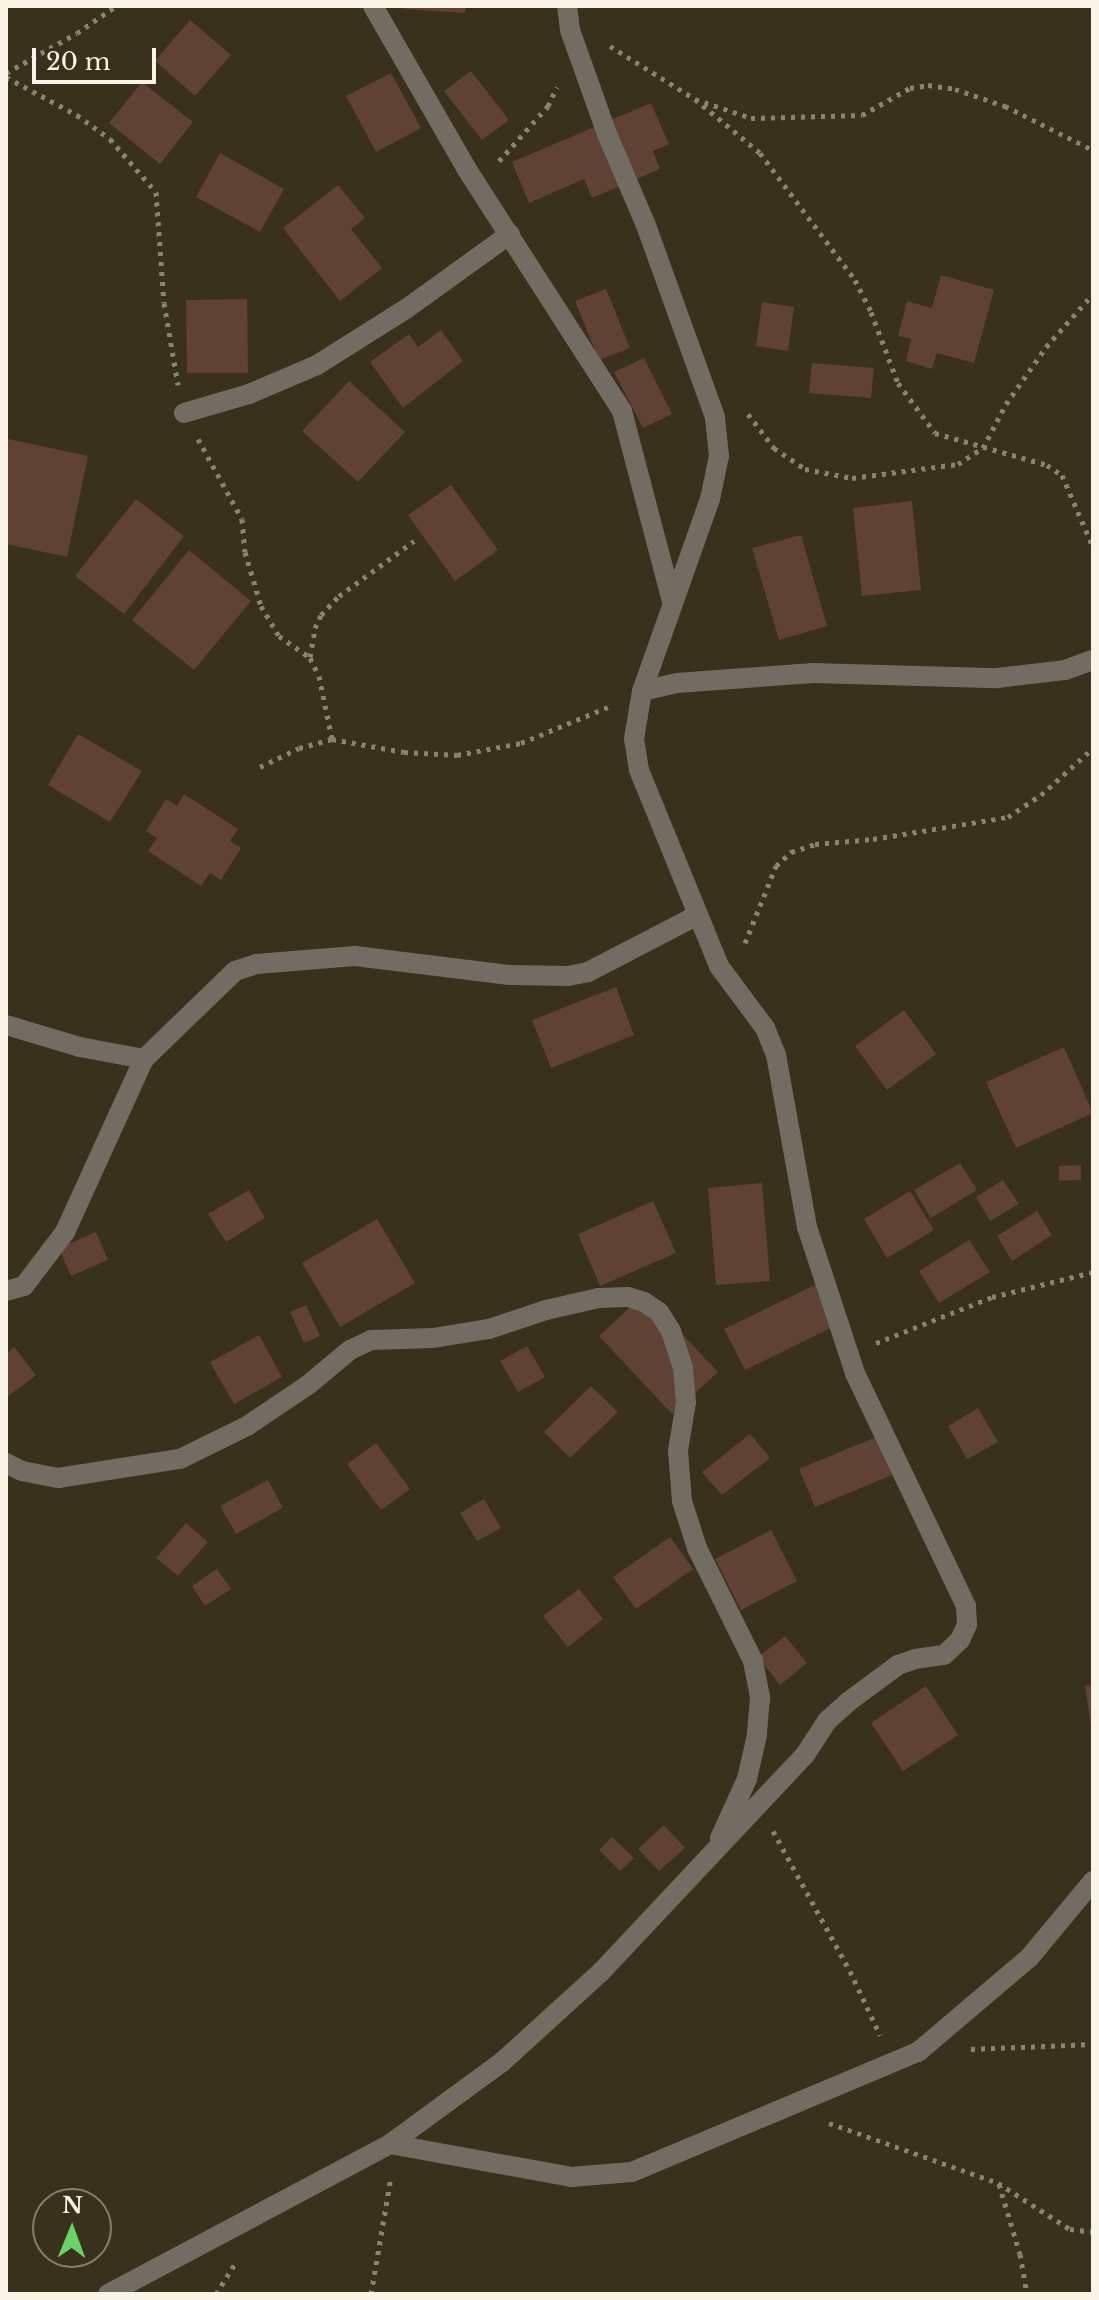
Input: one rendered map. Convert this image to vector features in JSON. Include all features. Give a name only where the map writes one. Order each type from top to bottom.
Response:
[{"type":"street","points":[[373,6],[477,186],[622,411],[673,601]]},
{"type":"street","points":[[108,2294],[395,2144],[524,2042],[601,1972],[759,1806],[848,1702],[898,1665],[944,1655],[960,1640],[967,1625],[966,1606],[849,1354],[807,1227],[776,1055],[765,1028],[719,966],[639,770],[634,739],[642,691],[710,499],[719,456],[715,417],[702,374],[607,134],[569,18]]},
{"type":"street","points":[[184,413],[249,394],[317,365],[406,309],[510,234]]},
{"type":"street","points":[[642,691],[677,683],[813,673],[997,678],[1065,670],[1093,660]]},
{"type":"street","points":[[6,1291],[24,1286],[65,1232],[144,1059],[224,979],[256,964],[355,956],[510,975],[568,976],[588,972],[698,915]]},
{"type":"street","points":[[6,1025],[80,1047],[144,1059]]},
{"type":"street","points":[[6,1463],[22,1471],[58,1478],[180,1459],[247,1426],[308,1385],[350,1350],[371,1340],[433,1338],[489,1329],[546,1310],[599,1298],[628,1297],[644,1302],[659,1312],[671,1331],[683,1368],[686,1402],[678,1451],[682,1501],[697,1548],[753,1661],[760,1698],[757,1735],[747,1779],[712,1856]]},
{"type":"street","points":[[395,2144],[571,2177],[632,2172],[918,2052],[1029,1958],[1093,1881]]},
{"type":"path","points":[[116,6],[6,75],[77,115],[110,139],[156,192],[164,303],[184,413],[242,519],[253,586],[271,625],[279,636],[310,658],[319,676],[332,739]]},
{"type":"path","points":[[477,186],[548,106],[562,76],[569,18],[695,99],[760,153],[855,280],[871,312],[898,383],[935,433],[1047,465],[1062,475],[1093,547]]},
{"type":"path","points":[[695,99],[751,118],[862,115],[910,88],[928,85],[955,89],[1005,106],[1093,150]]},
{"type":"path","points":[[702,374],[748,414],[774,448],[805,469],[852,478],[958,464],[983,448],[1006,404],[1046,347],[1093,294]]},
{"type":"path","points":[[310,658],[315,628],[321,615],[339,596],[414,541]]},
{"type":"path","points":[[260,767],[299,748],[332,739],[404,752],[457,755],[521,743],[642,691]]},
{"type":"path","points":[[741,996],[745,940],[776,866],[791,852],[815,844],[873,839],[1008,817],[1041,795],[1093,748]]},
{"type":"path","points":[[849,1354],[992,1297],[1093,1272]]},
{"type":"path","points":[[759,1806],[843,1958],[893,2063]]},
{"type":"path","points":[[918,2052],[1093,2044]]},
{"type":"path","points":[[787,2107],[998,2183],[1070,2229],[1093,2232]]},
{"type":"path","points":[[371,2294],[395,2144]]},
{"type":"path","points":[[998,2183],[1020,2254],[1027,2294]]},
{"type":"building","points":[[404,6],[466,6],[465,13],[404,9]]},
{"type":"building","points":[[190,20],[231,55],[195,96],[155,61]]},
{"type":"building","points":[[471,71],[509,120],[482,140],[444,91]]},
{"type":"building","points":[[391,73],[421,128],[376,152],[346,96]]},
{"type":"building","points":[[142,82],[193,122],[160,164],[109,123]]},
{"type":"building","points":[[651,103],[669,144],[653,151],[660,169],[592,198],[584,179],[529,203],[512,162]]},
{"type":"building","points":[[220,153],[284,189],[260,232],[196,197]]},
{"type":"building","points":[[338,185],[365,218],[351,229],[382,268],[340,301],[283,228]]},
{"type":"building","points":[[941,275],[994,290],[974,363],[937,353],[932,369],[906,361],[911,339],[898,336],[907,301],[932,308]]},
{"type":"building","points":[[606,289],[630,348],[599,360],[575,301]]},
{"type":"building","points":[[247,299],[248,373],[187,373],[186,300]]},
{"type":"building","points":[[762,302],[794,307],[788,351],[756,346]]},
{"type":"building","points":[[441,330],[463,361],[403,408],[370,362],[409,334],[418,347]]},
{"type":"building","points":[[644,358],[672,414],[643,428],[614,372]]},
{"type":"building","points":[[812,363],[874,368],[871,398],[809,393]]},
{"type":"building","points":[[349,381],[405,432],[358,482],[302,431]]},
{"type":"building","points":[[8,439],[88,456],[67,557],[6,544]]},
{"type":"building","points":[[451,485],[498,550],[455,581],[408,515]]},
{"type":"building","points":[[136,499],[184,536],[124,614],[75,576]]},
{"type":"building","points":[[912,501],[921,590],[862,596],[853,508]]},
{"type":"building","points":[[801,535],[827,626],[779,640],[752,548]]},
{"type":"building","points":[[189,550],[251,601],[194,670],[132,620]]},
{"type":"building","points":[[78,734],[142,771],[110,822],[48,785]]},
{"type":"building","points":[[184,794],[238,829],[230,841],[241,848],[221,880],[210,873],[201,886],[148,851],[157,838],[146,831],[166,799],[177,806]]},
{"type":"building","points":[[616,987],[634,1035],[551,1068],[532,1020]]},
{"type":"building","points":[[904,1010],[936,1054],[887,1090],[855,1046]]},
{"type":"building","points":[[1064,1047],[1093,1113],[1016,1148],[986,1082]]},
{"type":"building","points":[[960,1163],[977,1190],[931,1218],[914,1190]]},
{"type":"building","points":[[1081,1165],[1081,1180],[1059,1181],[1059,1166]]},
{"type":"building","points":[[1003,1180],[1019,1204],[990,1221],[976,1197]]},
{"type":"building","points":[[762,1183],[770,1281],[716,1285],[708,1188]]},
{"type":"building","points":[[249,1190],[265,1218],[226,1242],[208,1214]]},
{"type":"building","points":[[910,1191],[934,1230],[887,1258],[864,1219]]},
{"type":"building","points":[[653,1201],[676,1253],[600,1286],[578,1234]]},
{"type":"building","points":[[1037,1211],[1052,1235],[1012,1261],[997,1236]]},
{"type":"building","points":[[377,1219],[415,1283],[340,1327],[302,1263]]},
{"type":"building","points":[[96,1232],[108,1260],[71,1276],[59,1248]]},
{"type":"building","points":[[969,1240],[990,1272],[939,1303],[919,1271]]},
{"type":"building","points":[[819,1283],[839,1324],[745,1370],[724,1329]]},
{"type":"building","points":[[644,1294],[718,1372],[672,1414],[599,1336]]},
{"type":"building","points":[[306,1305],[320,1336],[304,1343],[290,1312]]},
{"type":"building","points":[[259,1335],[282,1377],[234,1404],[210,1362]]},
{"type":"building","points":[[527,1346],[545,1377],[518,1392],[500,1361]]},
{"type":"building","points":[[14,1347],[36,1375],[6,1398],[6,1354]]},
{"type":"building","points":[[591,1386],[618,1412],[570,1458],[544,1432]]},
{"type":"building","points":[[978,1408],[998,1442],[967,1459],[948,1426]]},
{"type":"building","points":[[750,1434],[770,1458],[722,1495],[702,1472]]},
{"type":"building","points":[[876,1437],[892,1475],[815,1507],[799,1469]]},
{"type":"building","points":[[376,1443],[410,1489],[381,1510],[347,1464]]},
{"type":"building","points":[[268,1480],[283,1508],[236,1534],[220,1506]]},
{"type":"building","points":[[484,1499],[501,1528],[477,1541],[460,1513]]},
{"type":"building","points":[[186,1523],[208,1542],[178,1576],[156,1558]]},
{"type":"building","points":[[771,1530],[797,1581],[741,1610],[715,1559]]},
{"type":"building","points":[[670,1537],[693,1569],[636,1609],[613,1577]]},
{"type":"building","points":[[217,1569],[231,1589],[205,1606],[192,1586]]},
{"type":"building","points":[[579,1589],[603,1619],[568,1647],[543,1616]]},
{"type":"building","points":[[785,1636],[807,1663],[780,1685],[758,1657]]},
{"type":"building","points":[[1093,1685],[1093,1727],[1091,1727],[1085,1686]]},
{"type":"building","points":[[926,1686],[958,1735],[903,1771],[871,1723]]},
{"type":"building","points":[[664,1825],[685,1848],[659,1871],[638,1849]]},
{"type":"building","points":[[612,1837],[634,1858],[620,1871],[599,1850]]}]
